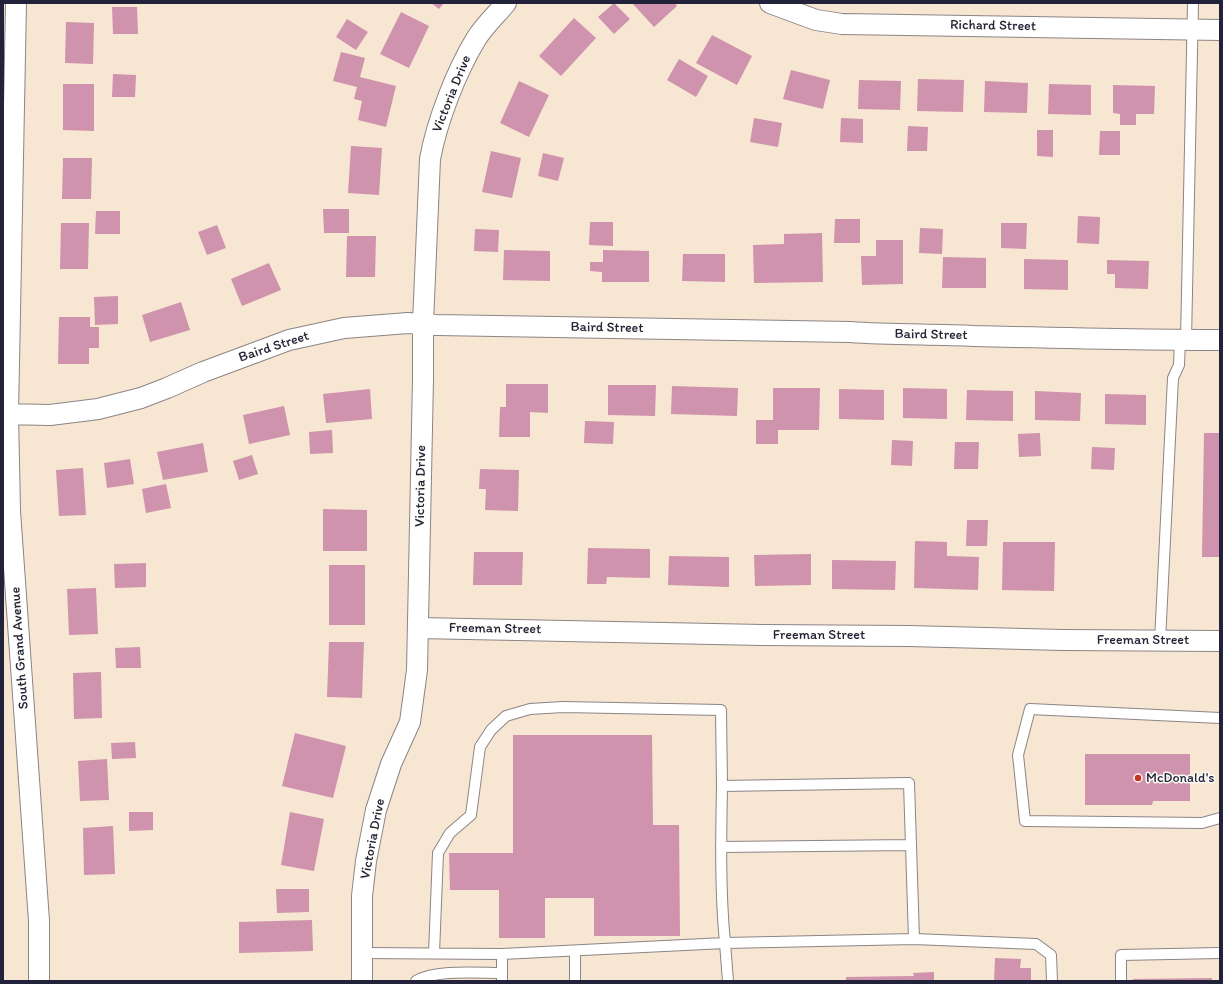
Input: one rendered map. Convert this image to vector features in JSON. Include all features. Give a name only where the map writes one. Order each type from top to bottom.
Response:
[{"type":"street","name":"South Grand Avenue","points":[[16,3],[6,414],[10,511],[38,921],[39,981]]},
{"type":"street","name":"Victoria Drive","points":[[362,981],[362,896],[366,860],[376,810],[391,764],[410,722],[417,670],[423,324],[428,181],[433,140],[443,110],[473,45],[506,3]]},
{"type":"street","name":"Richard Street","points":[[770,3],[816,20],[842,24],[1220,30]]},
{"type":"street","name":"Baird Street","points":[[6,414],[50,415],[98,409],[141,398],[203,372],[289,340],[344,328],[408,323],[437,325],[1220,340]]},
{"type":"street","name":"Freeman Street","points":[[418,628],[1063,640],[1220,641]]},
{"type":"lane","points":[[1160,641],[1173,378],[1179,365],[1183,340],[1193,3]]},
{"type":"lane","points":[[434,953],[438,853],[450,834],[471,815],[480,747],[491,730],[506,716],[530,709],[563,708],[721,710],[722,915],[728,981]]},
{"type":"lane","points":[[1220,718],[1030,709],[1018,755],[1025,821],[1202,823],[1220,818]]},
{"type":"lane","points":[[722,786],[909,783],[914,939]]},
{"type":"lane","points":[[721,847],[911,845]]},
{"type":"lane","points":[[362,953],[502,954],[725,943],[914,939],[1036,944],[1052,955],[1052,981]]},
{"type":"lane","points":[[575,951],[575,981]]},
{"type":"lane","points":[[1121,981],[1122,955],[1220,953]]},
{"type":"lane","points":[[416,981],[422,977],[437,974],[502,977],[502,954]]},
{"type":"building","points":[[431,3],[444,3],[439,9]]},
{"type":"building","points":[[614,3],[630,19],[614,34],[598,17]]},
{"type":"building","points":[[632,3],[675,3],[677,6],[654,27]]},
{"type":"building","points":[[112,7],[137,7],[138,34],[113,34]]},
{"type":"building","points":[[401,12],[429,26],[409,68],[380,54]]},
{"type":"building","points":[[574,18],[596,38],[561,76],[539,56]]},
{"type":"building","points":[[347,19],[368,32],[356,50],[336,37]]},
{"type":"building","points":[[66,22],[94,23],[93,64],[65,63]]},
{"type":"building","points":[[712,35],[752,56],[737,85],[696,63]]},
{"type":"building","points":[[341,52],[365,58],[360,77],[396,86],[386,127],[358,120],[362,101],[354,99],[357,87],[333,81]]},
{"type":"building","points":[[679,59],[708,76],[696,97],[667,80]]},
{"type":"building","points":[[791,70],[830,80],[823,109],[783,99]]},
{"type":"building","points":[[113,74],[136,75],[135,97],[112,97]]},
{"type":"building","points":[[918,79],[964,80],[963,112],[917,111]]},
{"type":"building","points":[[859,80],[901,81],[900,110],[858,109]]},
{"type":"building","points":[[519,81],[549,95],[529,137],[500,123]]},
{"type":"building","points":[[985,81],[1028,83],[1027,113],[984,112]]},
{"type":"building","points":[[63,84],[94,84],[94,131],[63,130]]},
{"type":"building","points":[[1049,84],[1091,85],[1091,115],[1048,114]]},
{"type":"building","points":[[1113,85],[1155,86],[1154,114],[1136,114],[1136,125],[1120,125],[1120,114],[1113,113]]},
{"type":"building","points":[[754,118],[782,123],[778,147],[750,142]]},
{"type":"building","points":[[841,118],[863,119],[863,143],[840,142]]},
{"type":"building","points":[[908,126],[928,127],[927,151],[907,151]]},
{"type":"building","points":[[1037,130],[1053,130],[1053,157],[1037,156]]},
{"type":"building","points":[[1100,131],[1120,131],[1120,155],[1099,155]]},
{"type":"building","points":[[351,146],[382,148],[379,195],[348,193]]},
{"type":"building","points":[[491,151],[521,158],[512,198],[482,192]]},
{"type":"building","points":[[543,153],[564,158],[558,181],[538,176]]},
{"type":"building","points":[[63,158],[92,158],[91,199],[62,199]]},
{"type":"building","points":[[323,209],[349,209],[349,233],[324,233]]},
{"type":"building","points":[[96,211],[120,211],[120,234],[95,234]]},
{"type":"building","points":[[1078,216],[1100,217],[1099,244],[1077,243]]},
{"type":"building","points":[[835,219],[860,219],[860,243],[834,243]]},
{"type":"building","points":[[590,222],[613,222],[613,246],[589,245]]},
{"type":"building","points":[[61,223],[89,223],[88,269],[60,269]]},
{"type":"building","points":[[1001,223],[1027,223],[1026,249],[1001,248]]},
{"type":"building","points":[[217,225],[226,248],[207,255],[198,232]]},
{"type":"building","points":[[920,228],[943,229],[942,254],[919,253]]},
{"type":"building","points":[[475,229],[499,230],[498,252],[474,251]]},
{"type":"building","points":[[822,233],[823,282],[754,283],[753,245],[784,244],[784,234]]},
{"type":"building","points":[[347,236],[376,236],[375,277],[346,277]]},
{"type":"building","points":[[876,240],[903,240],[903,284],[862,285],[861,256],[876,256]]},
{"type":"building","points":[[504,250],[550,251],[550,281],[503,280]]},
{"type":"building","points":[[603,250],[649,251],[649,282],[602,282],[602,272],[590,271],[590,262],[603,262]]},
{"type":"building","points":[[683,254],[725,254],[725,282],[682,281]]},
{"type":"building","points":[[943,257],[986,258],[986,288],[942,288]]},
{"type":"building","points":[[1024,259],[1068,260],[1068,290],[1024,289]]},
{"type":"building","points":[[1107,260],[1149,261],[1148,289],[1115,288],[1115,274],[1107,274]]},
{"type":"building","points":[[269,263],[281,290],[242,306],[231,279]]},
{"type":"building","points":[[118,296],[118,324],[95,325],[94,297]]},
{"type":"building","points":[[181,302],[190,330],[150,342],[142,315]]},
{"type":"building","points":[[59,317],[90,317],[90,327],[99,327],[99,348],[89,348],[89,364],[58,364]]},
{"type":"building","points":[[506,384],[548,384],[548,413],[530,412],[530,437],[499,437],[500,407],[506,407]]},
{"type":"building","points":[[608,385],[656,385],[655,416],[608,415]]},
{"type":"building","points":[[672,386],[738,388],[737,416],[671,414]]},
{"type":"building","points":[[773,388],[820,388],[819,430],[778,430],[778,444],[756,444],[756,420],[773,420]]},
{"type":"building","points":[[903,388],[947,389],[947,419],[903,418]]},
{"type":"building","points":[[370,389],[372,419],[326,423],[323,394]]},
{"type":"building","points":[[839,389],[884,390],[884,420],[839,419]]},
{"type":"building","points":[[967,390],[1013,391],[1013,421],[966,420]]},
{"type":"building","points":[[1035,391],[1081,393],[1080,421],[1035,420]]},
{"type":"building","points":[[1105,394],[1146,395],[1146,425],[1105,424]]},
{"type":"building","points":[[284,406],[290,435],[249,444],[243,415]]},
{"type":"building","points":[[585,421],[614,422],[613,444],[584,443]]},
{"type":"building","points":[[332,430],[333,453],[310,454],[309,432]]},
{"type":"building","points":[[1040,433],[1041,456],[1019,457],[1018,434]]},
{"type":"building","points":[[1204,433],[1220,433],[1220,557],[1202,557]]},
{"type":"building","points":[[892,440],[913,441],[912,466],[891,465]]},
{"type":"building","points":[[955,442],[979,442],[978,469],[954,469]]},
{"type":"building","points":[[203,443],[208,472],[163,480],[157,452]]},
{"type":"building","points":[[1092,447],[1115,448],[1114,470],[1091,469]]},
{"type":"building","points":[[252,455],[258,474],[239,480],[233,461]]},
{"type":"building","points":[[130,459],[134,484],[107,488],[104,463]]},
{"type":"building","points":[[83,468],[86,515],[59,516],[56,470]]},
{"type":"building","points":[[480,469],[519,470],[518,511],[485,510],[486,489],[479,489]]},
{"type":"building","points":[[166,484],[171,508],[146,513],[142,489]]},
{"type":"building","points":[[323,509],[367,510],[367,551],[323,551]]},
{"type":"building","points":[[967,520],[988,520],[987,546],[966,546]]},
{"type":"building","points":[[915,541],[947,542],[947,556],[979,557],[978,590],[914,588]]},
{"type":"building","points":[[1003,542],[1055,542],[1054,591],[1002,590]]},
{"type":"building","points":[[588,548],[650,549],[650,578],[607,577],[606,584],[587,584]]},
{"type":"building","points":[[474,552],[523,552],[522,585],[473,585]]},
{"type":"building","points":[[811,554],[811,585],[755,586],[754,555]]},
{"type":"building","points":[[669,556],[729,557],[729,587],[668,585]]},
{"type":"building","points":[[832,560],[896,561],[895,590],[832,589]]},
{"type":"building","points":[[146,563],[146,587],[115,588],[114,564]]},
{"type":"building","points":[[329,565],[365,565],[365,625],[329,625]]},
{"type":"building","points":[[96,588],[98,634],[69,635],[67,589]]},
{"type":"building","points":[[329,642],[364,642],[362,698],[327,697]]},
{"type":"building","points":[[140,647],[141,668],[116,668],[115,648]]},
{"type":"building","points":[[101,672],[102,718],[74,719],[73,673]]},
{"type":"building","points":[[295,733],[346,746],[333,798],[282,786]]},
{"type":"building","points":[[513,735],[652,735],[653,825],[679,825],[680,936],[594,936],[594,898],[545,898],[545,938],[499,938],[499,890],[450,890],[449,853],[513,853]]},
{"type":"building","points":[[135,742],[136,758],[112,759],[111,743]]},
{"type":"building","name":"McDonald's","points":[[1085,754],[1190,754],[1190,801],[1153,801],[1152,805],[1085,805]]},
{"type":"building","points":[[107,759],[109,800],[80,801],[78,761]]},
{"type":"building","points":[[129,812],[153,812],[153,830],[129,831]]},
{"type":"building","points":[[290,812],[324,819],[314,871],[281,865]]},
{"type":"building","points":[[113,826],[115,874],[84,875],[83,828]]},
{"type":"building","points":[[276,889],[309,889],[309,912],[277,913]]},
{"type":"building","points":[[312,920],[313,951],[239,953],[239,922]]},
{"type":"building","points":[[995,958],[1021,959],[1020,968],[1031,968],[1031,981],[994,981]]},
{"type":"building","points":[[934,972],[934,981],[846,981],[846,977],[914,976],[913,973]]},
{"type":"building","points":[[1212,978],[1212,981],[1133,981],[1133,979]]},
{"type":"place","name":"McDonald's","points":[[1138,778]]}]
